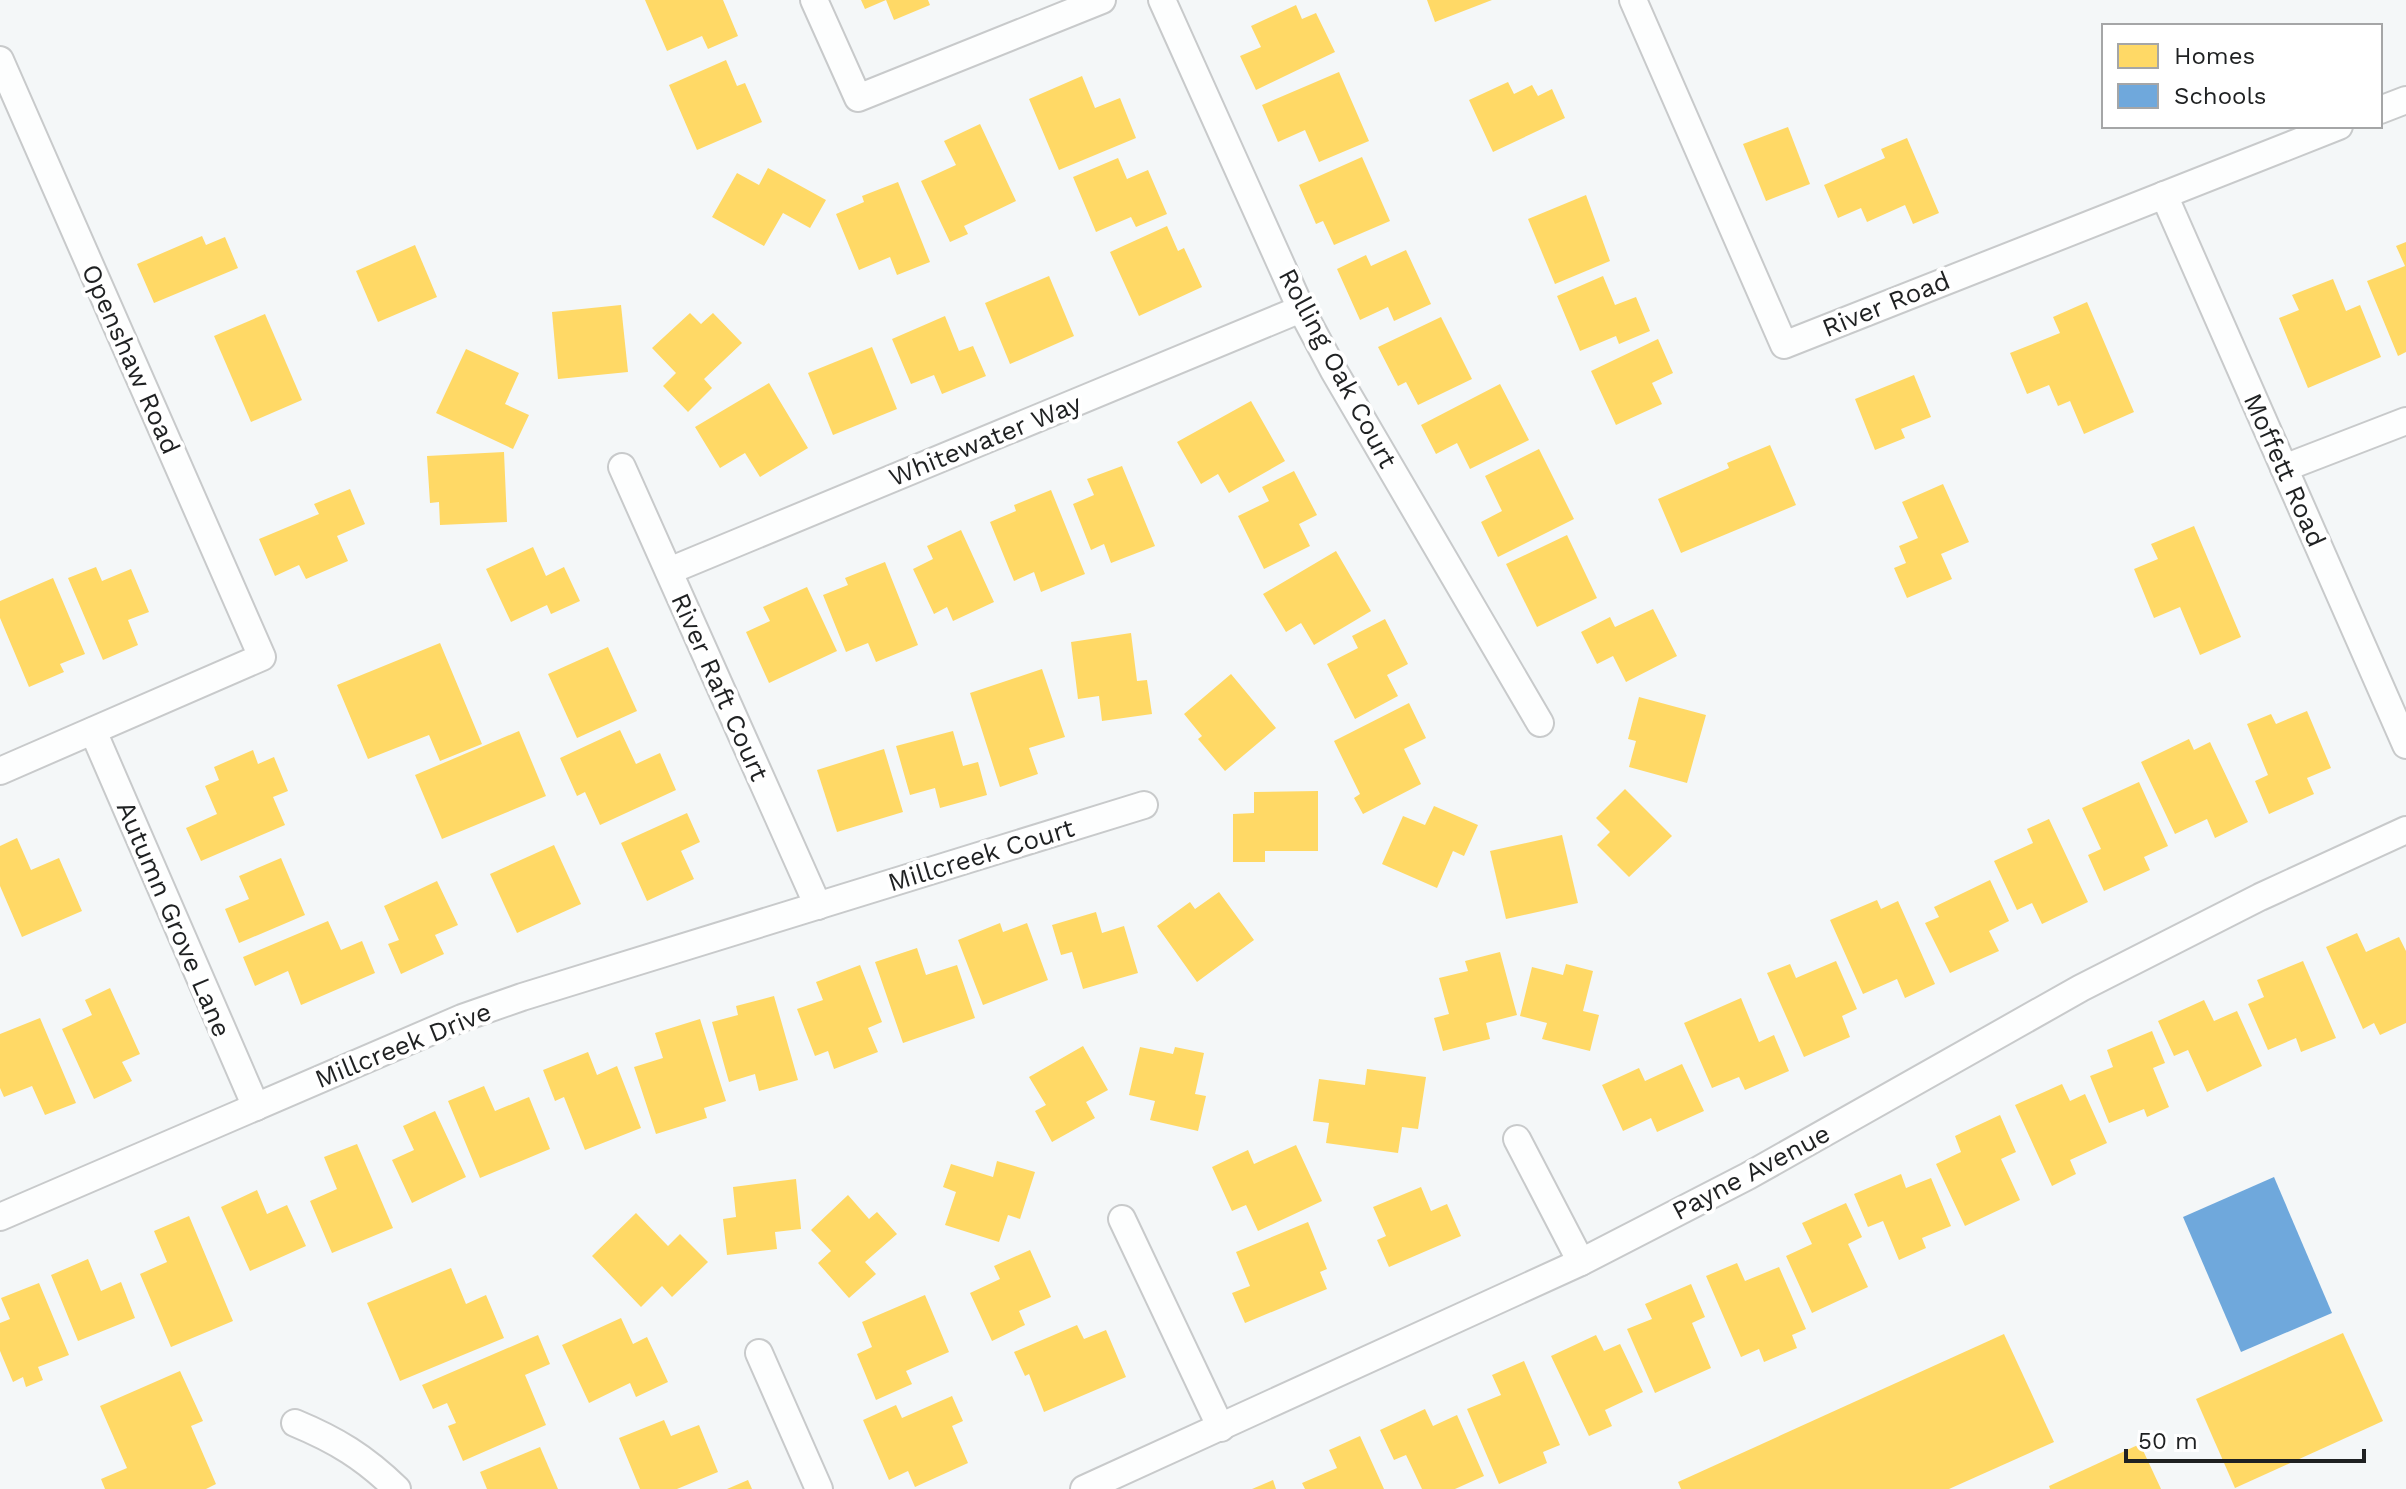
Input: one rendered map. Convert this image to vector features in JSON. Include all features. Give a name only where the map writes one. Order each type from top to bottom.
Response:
[{"type":"street","points":[[814,0],[858,98],[1102,0]]},
{"type":"street","name":"Rolling Oak Court","points":[[1162,0],[1301,309],[1334,371],[1540,723]]},
{"type":"street","name":"River Road","points":[[1633,0],[1784,345],[2334,128]]},
{"type":"street","name":"Openshaw Road","points":[[0,60],[262,657],[93,731]]},
{"type":"street","points":[[2382,109],[2406,100]]},
{"type":"street","name":"Moffett Road","points":[[2164,195],[2406,745]]},
{"type":"street","name":"Whitewater Way","points":[[669,571],[1301,309]]},
{"type":"street","points":[[2284,468],[2406,421]]},
{"type":"street","name":"River Raft Court","points":[[622,467],[818,906]]},
{"type":"street","points":[[0,771],[93,731]]},
{"type":"street","name":"Autumn Grove Lane","points":[[93,731],[256,1107]]},
{"type":"street","name":"Millcreek Court","points":[[818,906],[1144,805]]},
{"type":"street","name":"Payne Avenue","points":[[1084,1489],[1581,1262],[1748,1176],[2081,988],[2260,897],[2406,830]]},
{"type":"street","name":"Millcreek Drive","points":[[0,1217],[477,1013],[818,906]]},
{"type":"street","points":[[1517,1139],[1581,1262]]},
{"type":"street","points":[[1122,1219],[1221,1428]]},
{"type":"street","points":[[759,1353],[819,1489]]},
{"type":"street","points":[[295,1423],[334,1439],[372,1465],[397,1489]]},
{"type":"building: Homes","points":[[645,0],[723,0],[738,36],[708,49],[702,36],[667,51]]},
{"type":"building: Homes","points":[[861,0],[886,0],[865,9]]},
{"type":"building: Homes","points":[[886,0],[928,0],[930,5],[894,20]]},
{"type":"building: Homes","points":[[1427,0],[1492,0],[1435,22]]},
{"type":"building: Homes","points":[[1296,5],[1302,19],[1316,13],[1335,52],[1256,90],[1240,56],[1261,47],[1251,26]]},
{"type":"building: Homes","points":[[726,60],[737,86],[745,83],[762,122],[697,150],[669,85]]},
{"type":"building: Homes","points":[[1339,72],[1369,141],[1319,162],[1305,130],[1278,142],[1262,105]]},
{"type":"building: Homes","points":[[1082,76],[1095,108],[1120,98],[1136,138],[1059,170],[1029,99]]},
{"type":"building: Homes","points":[[1508,82],[1514,94],[1532,85],[1538,96],[1552,89],[1565,118],[1493,152],[1469,100]]},
{"type":"building: Homes","points":[[980,124],[1016,201],[964,226],[968,234],[950,242],[921,181],[956,165],[944,141]]},
{"type":"building: Homes","points":[[1788,127],[1810,184],[1766,201],[1743,144]]},
{"type":"building: Homes","points":[[1907,138],[1939,213],[1913,224],[1905,205],[1867,222],[1861,208],[1838,218],[1824,185],[1885,158],[1881,149]]},
{"type":"building: Homes","points":[[1362,157],[1390,221],[1334,245],[1323,221],[1316,224],[1299,185]]},
{"type":"building: Homes","points":[[1118,158],[1127,179],[1148,170],[1167,214],[1136,227],[1131,217],[1096,232],[1073,177]]},
{"type":"building: Homes","points":[[768,168],[826,200],[810,228],[783,213],[764,246],[712,217],[737,173],[759,185]]},
{"type":"building: Homes","points":[[898,182],[930,262],[897,275],[890,257],[859,270],[836,214],[864,202],[862,196]]},
{"type":"building: Homes","points":[[1586,195],[1610,261],[1555,284],[1528,219]]},
{"type":"building: Homes","points":[[1167,226],[1178,251],[1184,248],[1202,287],[1139,316],[1110,252]]},
{"type":"building: Homes","points":[[202,236],[206,245],[225,237],[238,268],[154,303],[137,264]]},
{"type":"building: Homes","points":[[2406,242],[2406,352],[2398,356],[2367,281],[2405,266],[2396,246]]},
{"type":"building: Homes","points":[[415,245],[437,297],[378,322],[356,271]]},
{"type":"building: Homes","points":[[1406,250],[1431,304],[1394,321],[1388,307],[1360,320],[1337,269],[1366,255],[1371,266]]},
{"type":"building: Homes","points":[[1049,276],[1074,336],[1010,364],[985,303]]},
{"type":"building: Homes","points":[[1603,276],[1615,305],[1636,297],[1650,331],[1619,344],[1616,336],[1580,351],[1557,296]]},
{"type":"building: Homes","points":[[2333,279],[2346,311],[2360,305],[2381,357],[2308,388],[2279,318],[2299,310],[2292,295]]},
{"type":"building: Homes","points":[[2087,302],[2134,412],[2084,434],[2070,401],[2058,406],[2049,385],[2027,394],[2010,353],[2060,333],[2053,317]]},
{"type":"building: Homes","points":[[621,305],[628,372],[558,379],[552,312]]},
{"type":"building: Homes","points":[[690,313],[701,324],[713,313],[742,343],[704,379],[712,388],[688,412],[663,386],[676,373],[652,348]]},
{"type":"building: Homes","points":[[265,314],[302,400],[251,422],[214,336]]},
{"type":"building: Homes","points":[[945,316],[959,351],[973,346],[986,376],[942,394],[934,375],[911,384],[892,339]]},
{"type":"building: Homes","points":[[1441,317],[1472,379],[1418,405],[1406,382],[1398,386],[1378,347]]},
{"type":"building: Homes","points":[[1658,339],[1673,373],[1652,383],[1662,404],[1616,425],[1591,371]]},
{"type":"building: Homes","points":[[872,347],[897,409],[833,435],[808,373]]},
{"type":"building: Homes","points":[[466,349],[519,373],[505,404],[529,415],[513,449],[436,413]]},
{"type":"building: Homes","points":[[1914,375],[1931,417],[1901,429],[1905,438],[1875,450],[1855,399]]},
{"type":"building: Homes","points":[[769,383],[808,448],[760,477],[745,453],[720,468],[695,427]]},
{"type":"building: Homes","points":[[1500,384],[1529,440],[1470,469],[1457,443],[1436,454],[1421,425]]},
{"type":"building: Homes","points":[[1251,401],[1285,461],[1229,493],[1218,474],[1201,484],[1177,442]]},
{"type":"building: Homes","points":[[1770,445],[1796,505],[1681,553],[1658,499],[1729,468],[1727,463]]},
{"type":"building: Homes","points":[[1539,449],[1574,519],[1498,557],[1481,522],[1502,511],[1485,476]]},
{"type":"building: Homes","points":[[504,452],[507,522],[440,525],[439,502],[430,503],[427,456]]},
{"type":"building: Homes","points":[[1122,466],[1155,546],[1111,563],[1104,544],[1091,550],[1073,504],[1094,495],[1087,479]]},
{"type":"building: Homes","points":[[1294,471],[1317,515],[1299,524],[1310,546],[1264,569],[1238,516],[1269,501],[1262,487]]},
{"type":"building: Homes","points":[[1943,484],[1969,542],[1941,554],[1952,579],[1907,598],[1894,568],[1906,563],[1899,546],[1918,538],[1902,502]]},
{"type":"building: Homes","points":[[350,489],[365,524],[337,536],[348,561],[306,579],[299,565],[275,576],[259,539],[319,514],[314,504]]},
{"type":"building: Homes","points":[[1051,490],[1085,574],[1041,592],[1034,572],[1014,581],[990,522],[1016,511],[1014,505]]},
{"type":"building: Homes","points":[[2194,526],[2241,637],[2200,655],[2180,607],[2154,618],[2134,569],[2158,559],[2151,544]]},
{"type":"building: Homes","points":[[961,530],[994,602],[953,621],[947,607],[934,614],[913,569],[933,559],[927,546]]},
{"type":"building: Homes","points":[[1567,535],[1597,598],[1537,627],[1506,564]]},
{"type":"building: Homes","points":[[533,547],[546,576],[564,567],[580,601],[551,614],[547,605],[511,622],[486,569]]},
{"type":"building: Homes","points":[[1336,551],[1371,611],[1314,645],[1301,623],[1286,632],[1263,594]]},
{"type":"building: Homes","points":[[885,562],[918,645],[876,662],[868,643],[846,652],[823,595],[848,585],[845,578]]},
{"type":"building: Homes","points":[[96,567],[102,581],[131,569],[149,612],[128,620],[138,645],[103,660],[68,578]]},
{"type":"building: Homes","points":[[53,578],[85,654],[60,664],[64,672],[29,687],[0,618],[0,601]]},
{"type":"building: Homes","points":[[807,587],[837,651],[769,683],[746,632],[770,621],[763,607]]},
{"type":"building: Homes","points":[[1653,609],[1677,656],[1626,682],[1613,656],[1597,664],[1581,632],[1610,617],[1615,627]]},
{"type":"building: Homes","points":[[1385,619],[1408,664],[1387,675],[1398,696],[1355,719],[1327,664],[1358,648],[1352,636]]},
{"type":"building: Homes","points":[[1131,633],[1137,681],[1147,680],[1152,714],[1102,721],[1099,696],[1078,699],[1071,642]]},
{"type":"building: Homes","points":[[440,643],[482,744],[440,761],[429,735],[368,759],[337,685]]},
{"type":"building: Homes","points":[[608,647],[637,711],[577,738],[548,674]]},
{"type":"building: Homes","points":[[1042,669],[1065,737],[1029,748],[1038,774],[1000,787],[970,693]]},
{"type":"building: Homes","points":[[1231,674],[1276,728],[1225,771],[1198,739],[1202,736],[1184,714]]},
{"type":"building: Homes","points":[[1639,697],[1706,715],[1687,783],[1629,767],[1636,741],[1628,739]]},
{"type":"building: Homes","points":[[1409,703],[1426,738],[1404,749],[1421,784],[1363,814],[1354,798],[1360,794],[1334,741]]},
{"type":"building: Homes","points":[[2307,711],[2331,768],[2307,778],[2314,794],[2269,814],[2255,781],[2268,775],[2247,724],[2271,714],[2276,724]]},
{"type":"building: Homes","points":[[620,730],[636,764],[660,753],[676,790],[600,825],[585,792],[577,796],[560,758]]},
{"type":"building: Homes","points":[[519,731],[546,796],[442,839],[415,775]]},
{"type":"building: Homes","points":[[953,731],[963,766],[978,762],[987,795],[940,808],[935,788],[910,795],[896,746]]},
{"type":"building: Homes","points":[[2189,739],[2194,750],[2210,742],[2248,822],[2215,838],[2207,819],[2175,834],[2141,762]]},
{"type":"building: Homes","points":[[884,749],[903,812],[837,832],[817,770]]},
{"type":"building: Homes","points":[[253,750],[258,764],[274,757],[288,791],[273,797],[285,825],[201,861],[186,828],[217,814],[205,786],[219,780],[214,767]]},
{"type":"building: Homes","points":[[2139,782],[2168,846],[2144,857],[2150,870],[2104,891],[2088,855],[2101,849],[2082,808]]},
{"type":"building: Homes","points":[[1625,789],[1672,836],[1629,877],[1597,845],[1610,832],[1596,818]]},
{"type":"building: Homes","points":[[1318,791],[1318,851],[1265,851],[1265,862],[1233,862],[1233,814],[1254,813],[1254,792]]},
{"type":"building: Homes","points":[[1434,806],[1478,825],[1464,856],[1453,851],[1437,888],[1382,864],[1403,816],[1425,825]]},
{"type":"building: Homes","points":[[687,813],[700,842],[681,851],[694,879],[647,901],[621,843]]},
{"type":"building: Homes","points":[[2049,819],[2088,902],[2042,924],[2032,903],[2017,910],[1994,861],[2033,843],[2027,829]]},
{"type":"building: Homes","points":[[1562,835],[1578,903],[1506,919],[1490,851]]},
{"type":"building: Homes","points":[[17,838],[31,870],[59,858],[82,911],[22,937],[0,886],[0,846]]},
{"type":"building: Homes","points":[[554,845],[581,904],[517,933],[490,874]]},
{"type":"building: Homes","points":[[281,858],[305,915],[239,943],[225,909],[249,899],[239,876]]},
{"type":"building: Homes","points":[[1990,880],[2009,921],[1989,931],[1999,951],[1950,973],[1925,923],[1939,917],[1934,907]]},
{"type":"building: Homes","points":[[437,881],[458,925],[435,935],[444,954],[401,974],[388,944],[399,940],[384,906]]},
{"type":"building: Homes","points":[[1219,892],[1254,940],[1197,982],[1157,926],[1190,902],[1195,909]]},
{"type":"building: Homes","points":[[1877,900],[1881,909],[1898,901],[1935,984],[1905,998],[1897,979],[1863,994],[1830,920]]},
{"type":"building: Homes","points":[[1096,912],[1102,933],[1124,926],[1138,973],[1083,989],[1072,952],[1061,955],[1052,925]]},
{"type":"building: Homes","points":[[328,921],[341,950],[362,941],[375,973],[301,1005],[288,971],[255,986],[243,957]]},
{"type":"building: Homes","points":[[1000,923],[1003,932],[1027,923],[1048,980],[983,1005],[958,940]]},
{"type":"building: Homes","points":[[2357,933],[2366,952],[2399,937],[2406,951],[2406,1023],[2380,1035],[2374,1023],[2363,1029],[2326,947]]},
{"type":"building: Homes","points":[[917,948],[926,975],[957,965],[975,1018],[903,1043],[875,962]]},
{"type":"building: Homes","points":[[1500,952],[1517,1015],[1486,1023],[1490,1039],[1443,1051],[1434,1018],[1449,1014],[1439,978],[1468,971],[1465,961]]},
{"type":"building: Homes","points":[[1836,961],[1857,1009],[1842,1016],[1850,1037],[1804,1057],[1767,973],[1790,964],[1796,978]]},
{"type":"building: Homes","points":[[2303,961],[2336,1038],[2301,1052],[2296,1038],[2268,1050],[2248,1004],[2264,997],[2257,980]]},
{"type":"building: Homes","points":[[1566,964],[1593,971],[1583,1011],[1599,1015],[1590,1051],[1542,1039],[1547,1023],[1520,1016],[1532,967],[1563,975]]},
{"type":"building: Homes","points":[[860,965],[882,1022],[868,1028],[878,1052],[834,1069],[828,1051],[815,1056],[797,1009],[823,1000],[816,982]]},
{"type":"building: Homes","points":[[110,988],[140,1054],[122,1062],[132,1081],[94,1099],[62,1029],[92,1015],[85,1000]]},
{"type":"building: Homes","points":[[774,996],[798,1080],[759,1091],[755,1074],[729,1082],[712,1022],[738,1015],[736,1006]]},
{"type":"building: Homes","points":[[1741,998],[1759,1042],[1774,1035],[1789,1071],[1745,1090],[1739,1077],[1712,1088],[1684,1023]]},
{"type":"building: Homes","points":[[2204,1000],[2214,1021],[2237,1011],[2262,1066],[2207,1092],[2188,1050],[2174,1056],[2158,1021]]},
{"type":"building: Homes","points":[[40,1018],[76,1103],[45,1115],[32,1086],[4,1097],[0,1088],[0,1034]]},
{"type":"building: Homes","points":[[700,1019],[726,1101],[704,1108],[707,1118],[656,1134],[634,1067],[663,1058],[655,1033]]},
{"type":"building: Homes","points":[[2152,1031],[2165,1063],[2153,1068],[2169,1107],[2147,1117],[2144,1109],[2109,1123],[2090,1076],[2113,1067],[2107,1050]]},
{"type":"building: Homes","points":[[1083,1046],[1108,1090],[1086,1102],[1095,1118],[1052,1142],[1035,1111],[1046,1105],[1029,1077]]},
{"type":"building: Homes","points":[[1140,1047],[1173,1054],[1175,1047],[1204,1053],[1195,1094],[1206,1096],[1198,1131],[1150,1120],[1155,1101],[1129,1095]]},
{"type":"building: Homes","points":[[588,1052],[597,1075],[617,1066],[641,1128],[585,1150],[564,1097],[555,1101],[543,1070]]},
{"type":"building: Homes","points":[[1682,1064],[1704,1111],[1657,1132],[1651,1118],[1623,1131],[1602,1085],[1639,1068],[1645,1081]]},
{"type":"building: Homes","points":[[1367,1069],[1426,1077],[1418,1129],[1402,1127],[1398,1153],[1326,1143],[1329,1123],[1313,1121],[1319,1079],[1365,1085]]},
{"type":"building: Homes","points":[[2062,1084],[2070,1101],[2085,1094],[2107,1143],[2070,1160],[2076,1174],[2052,1186],[2015,1105]]},
{"type":"building: Homes","points":[[484,1086],[495,1111],[529,1097],[550,1149],[480,1178],[448,1101]]},
{"type":"building: Homes","points":[[435,1111],[466,1177],[412,1203],[392,1160],[414,1150],[403,1126]]},
{"type":"building: Homes","points":[[2000,1115],[2016,1152],[2001,1159],[2020,1200],[1965,1226],[1936,1164],[1961,1152],[1955,1136]]},
{"type":"building: Homes","points":[[357,1144],[393,1228],[332,1253],[310,1201],[337,1189],[324,1157]]},
{"type":"building: Homes","points":[[1296,1145],[1322,1201],[1258,1231],[1246,1205],[1232,1211],[1212,1167],[1248,1150],[1254,1164]]},
{"type":"building: Homes","points":[[997,1161],[1035,1172],[1020,1219],[1008,1215],[999,1242],[945,1225],[956,1192],[943,1187],[951,1164],[993,1177]]},
{"type":"building: Homes","points":[[1901,1174],[1906,1188],[1931,1178],[1951,1226],[1922,1238],[1926,1248],[1899,1260],[1883,1221],[1868,1227],[1854,1194]]},
{"type":"building: Homes","points":[[796,1179],[801,1229],[775,1232],[777,1249],[727,1255],[723,1219],[736,1217],[733,1187]]},
{"type":"building: Homes","points":[[1421,1187],[1431,1211],[1447,1204],[1461,1236],[1389,1267],[1377,1240],[1386,1236],[1373,1207]]},
{"type":"building: Homes","points":[[257,1190],[267,1214],[287,1205],[306,1246],[250,1271],[221,1207]]},
{"type":"building: Homes","points":[[848,1195],[869,1219],[877,1212],[897,1234],[865,1262],[876,1274],[849,1298],[818,1263],[831,1251],[811,1230]]},
{"type":"building: Homes","points":[[1846,1203],[1862,1237],[1848,1244],[1868,1287],[1812,1313],[1786,1256],[1812,1244],[1802,1223]]},
{"type":"building: Homes","points":[[636,1213],[668,1246],[680,1234],[708,1262],[672,1297],[662,1286],[641,1307],[592,1256]]},
{"type":"building: Homes","points":[[189,1216],[233,1321],[171,1347],[140,1274],[167,1262],[154,1231]]},
{"type":"building: Homes","points":[[1308,1222],[1327,1269],[1320,1272],[1327,1289],[1245,1323],[1232,1293],[1250,1286],[1236,1252]]},
{"type":"building: Homes","points":[[1030,1250],[1051,1297],[1019,1311],[1025,1325],[992,1341],[970,1293],[1000,1279],[994,1266]]},
{"type":"building: Homes","points":[[88,1259],[101,1291],[121,1282],[135,1318],[78,1341],[51,1275]]},
{"type":"building: Homes","points":[[1737,1263],[1745,1281],[1779,1267],[1806,1329],[1792,1335],[1797,1348],[1764,1362],[1759,1349],[1741,1357],[1706,1276]]},
{"type":"building: Homes","points":[[451,1268],[466,1304],[486,1295],[504,1338],[400,1381],[367,1303]]},
{"type":"building: Homes","points":[[39,1283],[69,1355],[38,1367],[43,1380],[26,1387],[23,1377],[13,1382],[0,1351],[0,1323],[10,1319],[1,1298]]},
{"type":"building: Homes","points":[[1691,1284],[1705,1317],[1692,1323],[1711,1368],[1655,1393],[1627,1329],[1652,1319],[1645,1304]]},
{"type":"building: Homes","points":[[925,1295],[949,1352],[906,1371],[912,1384],[876,1400],[857,1354],[872,1347],[862,1322]]},
{"type":"building: Homes","points":[[621,1318],[633,1344],[647,1337],[668,1382],[636,1397],[630,1383],[589,1403],[562,1345]]},
{"type":"building: Homes","points":[[1077,1325],[1084,1339],[1106,1330],[1126,1377],[1044,1412],[1029,1374],[1025,1376],[1014,1352]]},
{"type":"building: Homes","points":[[2343,1333],[2383,1421],[2235,1488],[2196,1399]]},
{"type":"building: Homes","points":[[2004,1334],[2054,1442],[1949,1489],[1681,1489],[1678,1482]]},
{"type":"building: Homes","points":[[538,1335],[550,1364],[525,1375],[546,1425],[463,1461],[448,1426],[456,1423],[447,1403],[433,1409],[422,1385]]},
{"type":"building: Homes","points":[[1596,1335],[1604,1351],[1620,1344],[1643,1392],[1605,1410],[1612,1426],[1589,1436],[1551,1356]]},
{"type":"building: Homes","points":[[1524,1361],[1560,1445],[1543,1452],[1547,1463],[1499,1484],[1467,1409],[1501,1395],[1492,1375]]},
{"type":"building: Homes","points":[[180,1371],[203,1421],[191,1426],[216,1484],[206,1489],[105,1489],[101,1479],[127,1468],[100,1406]]},
{"type":"building: Homes","points":[[952,1396],[963,1421],[952,1426],[968,1463],[915,1487],[908,1471],[889,1480],[863,1420],[896,1405],[902,1418]]},
{"type":"building: Homes","points":[[1425,1409],[1433,1426],[1457,1415],[1484,1476],[1455,1489],[1422,1489],[1406,1455],[1394,1460],[1380,1430]]},
{"type":"building: Homes","points":[[664,1420],[671,1436],[699,1425],[718,1472],[677,1489],[640,1489],[619,1438]]},
{"type":"building: Homes","points":[[1360,1436],[1384,1489],[1305,1489],[1302,1483],[1337,1468],[1329,1450]]},
{"type":"building: Homes","points":[[2140,1444],[2161,1489],[2050,1489],[2049,1486]]},
{"type":"building: Homes","points":[[540,1447],[558,1489],[487,1489],[480,1472]]},
{"type":"building: Homes","points":[[748,1480],[752,1489],[727,1489]]},
{"type":"building: Homes","points":[[1273,1480],[1276,1489],[1252,1489]]},
{"type":"building: Schools","points":[[2274,1177],[2332,1313],[2241,1352],[2183,1217]]}]
